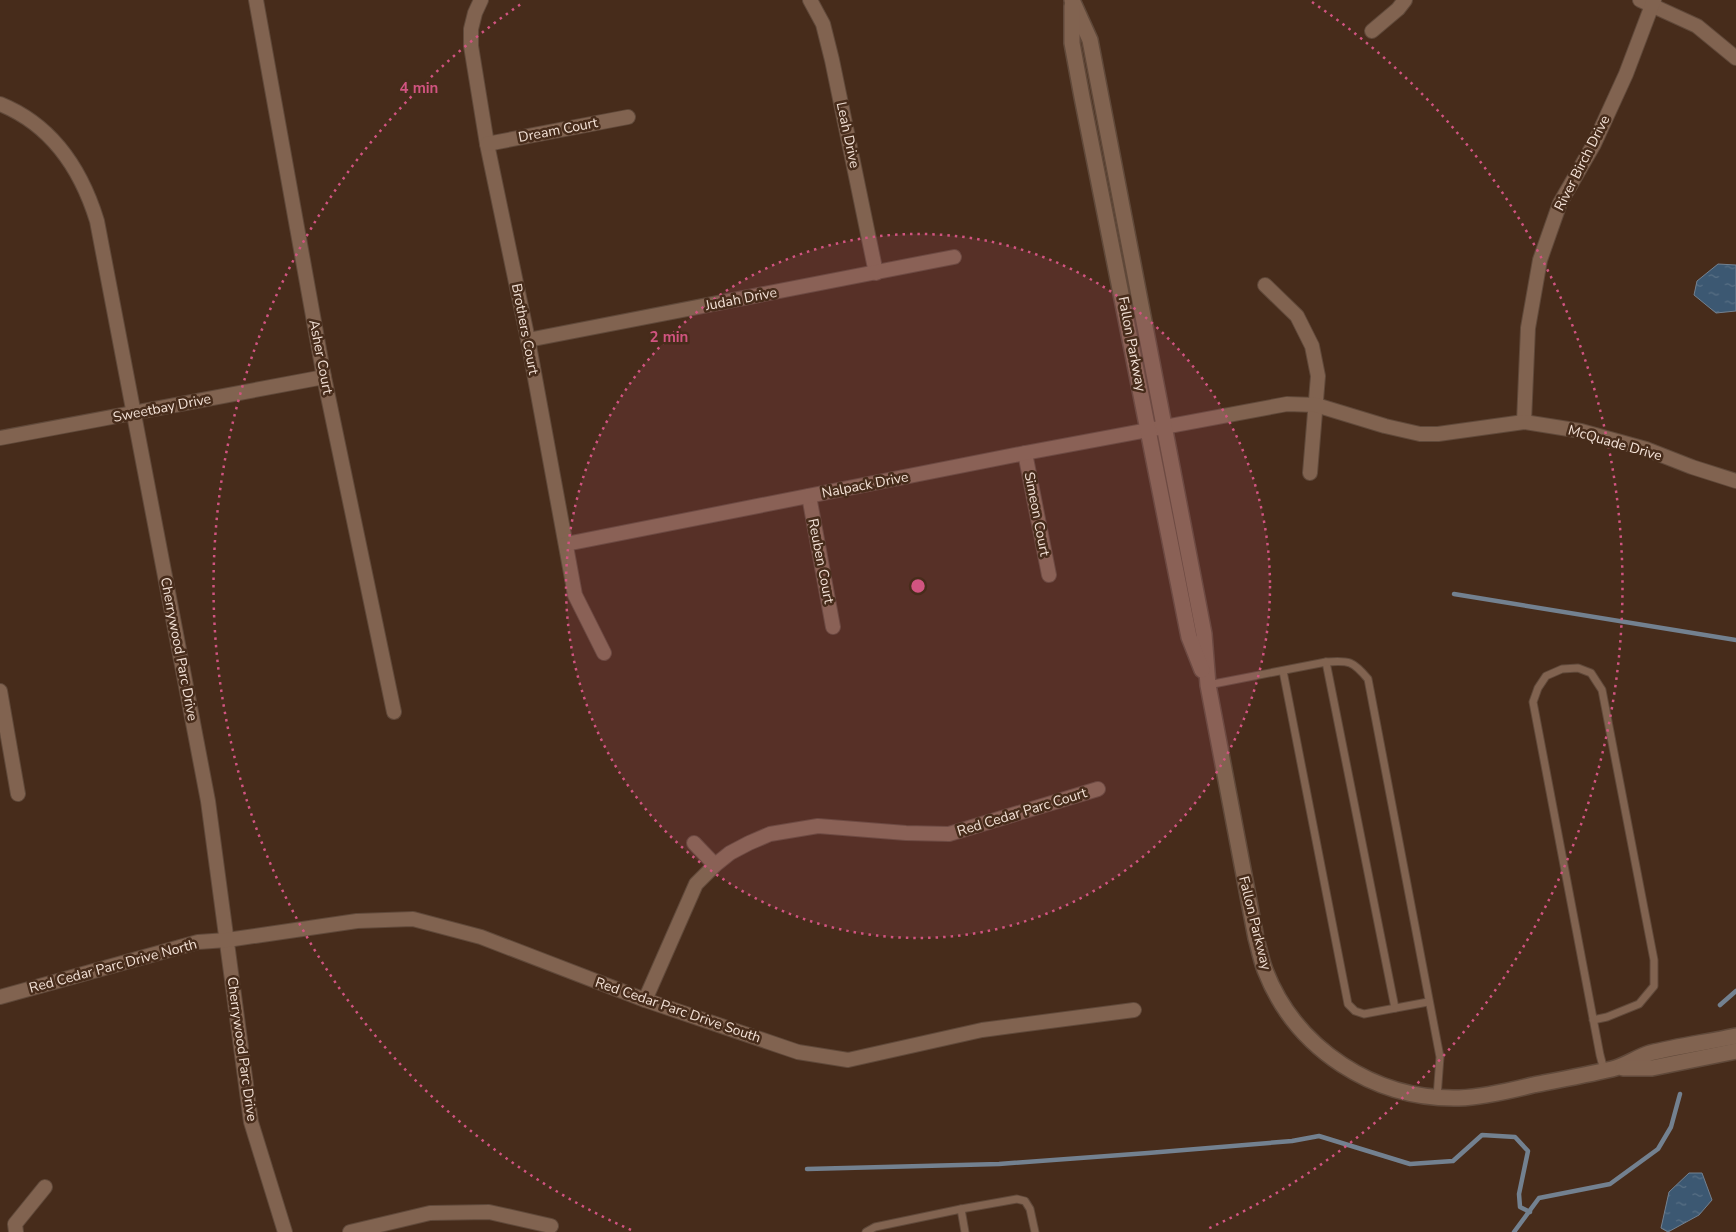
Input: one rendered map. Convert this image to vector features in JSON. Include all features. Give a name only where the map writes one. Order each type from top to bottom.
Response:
[{"type":"street","name":"Asher Court","points":[[256,0],[324,377],[394,712]]},
{"type":"street","name":"Brothers Court","points":[[481,0],[475,12],[471,29],[471,46],[487,144],[528,340],[575,595],[604,653]]},
{"type":"street","name":"Leah Drive","points":[[810,0],[818,14],[829,46],[876,273]]},
{"type":"street","name":"Fallon Parkway","points":[[1156,428],[1072,43],[1072,0],[1090,40],[1156,428],[1189,637],[1208,684],[1256,938],[1265,970],[1281,1002],[1310,1040],[1352,1071],[1368,1080],[1403,1092],[1437,1097],[1480,1096],[1609,1069],[1649,1054],[1736,1036]]},
{"type":"street","points":[[1372,31],[1398,9],[1405,0]]},
{"type":"street","points":[[1649,2],[1698,26],[1736,58]]},
{"type":"street","name":"River Birch Drive","points":[[1524,422],[1528,328],[1540,260],[1560,203],[1594,144],[1626,74],[1649,2]]},
{"type":"street","name":"Cherrywood Parc Drive","points":[[0,104],[33,122],[59,145],[80,176],[97,221],[208,801],[251,1122],[285,1232]]},
{"type":"street","name":"Dream Court","points":[[487,144],[628,116]]},
{"type":"street","name":"Judah Drive","points":[[528,340],[954,257]]},
{"type":"street","points":[[1265,285],[1297,316],[1312,346],[1318,376],[1310,473]]},
{"type":"street","name":"Sweetbay Drive","points":[[0,438],[324,377]]},
{"type":"street","name":"McQuade Drive","points":[[1156,428],[1287,404],[1316,405],[1385,426],[1420,434],[1438,434],[1524,422],[1580,431],[1646,450],[1736,481]]},
{"type":"street","name":"Nalpack Drive","points":[[566,544],[1156,428]]},
{"type":"street","name":"Simeon Court","points":[[1026,453],[1049,575]]},
{"type":"street","name":"Reuben Court","points":[[809,496],[833,626]]},
{"type":"street","points":[[0,691],[18,794]]},
{"type":"street","name":"Red Cedar Parc Court","points":[[645,1000],[696,884],[730,853],[770,834],[818,826],[906,833],[949,834],[1098,789]]},
{"type":"street","points":[[694,844],[715,865]]},
{"type":"street","name":"Red Cedar Parc Drive South","points":[[227,940],[357,921],[413,919],[481,937],[645,1000],[798,1052],[848,1060],[982,1030],[1134,1010]]},
{"type":"street","name":"Red Cedar Parc Drive North","points":[[0,997],[198,942],[227,940]]},
{"type":"street","name":"Fallon Parkway","points":[[1609,1069],[1652,1068],[1736,1052]]},
{"type":"street","points":[[16,1232],[15,1224],[45,1187]]},
{"type":"street","points":[[350,1232],[430,1213],[490,1212],[551,1226]]},
{"type":"lane","points":[[1208,684],[1342,660],[1357,666],[1368,678],[1428,1002],[1440,1057],[1437,1097]]},
{"type":"lane","points":[[1326,662],[1395,1008]]},
{"type":"lane","points":[[1594,1020],[1608,1018],[1639,1004],[1654,986],[1654,960],[1602,690],[1591,674],[1578,668],[1562,669],[1546,676],[1538,688],[1534,702],[1594,1020],[1609,1069]]},
{"type":"lane","points":[[1283,671],[1348,1004],[1355,1011],[1364,1014],[1428,1002]]},
{"type":"lane","points":[[866,1232],[875,1227],[1017,1199],[1025,1201],[1030,1209],[1035,1232]]},
{"type":"lane","points":[[960,1209],[965,1232]]},
{"type":"water","points":[[1718,264],[1736,265],[1736,311],[1716,313],[1694,295],[1697,281]]},
{"type":"water","points":[[1689,1173],[1702,1173],[1712,1200],[1699,1215],[1668,1232],[1661,1228],[1669,1192]]},
{"type":"waterway","points":[[1454,594],[1736,640]]},
{"type":"waterway","points":[[1720,1005],[1736,991]]},
{"type":"waterway","points":[[1514,1232],[1539,1198],[1610,1184],[1658,1149],[1671,1127],[1680,1094]]},
{"type":"waterway","points":[[807,1169],[999,1164],[1292,1141],[1319,1136],[1410,1164],[1453,1161],[1482,1135],[1515,1137],[1528,1151],[1519,1194],[1520,1207],[1530,1212]]}]
